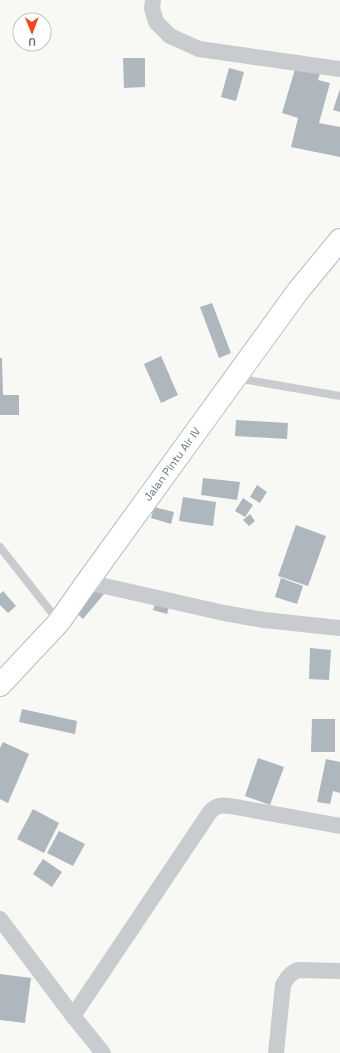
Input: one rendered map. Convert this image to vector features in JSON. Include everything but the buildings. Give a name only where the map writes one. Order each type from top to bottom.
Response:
[{"type":"main road","name":"Jalan Pintu Air IV","points":[[0,685],[59,622],[234,378],[298,291],[340,240]]},
{"type":"street","points":[[153,0],[152,8],[156,22],[170,36],[199,50],[340,69]]},
{"type":"street","points":[[87,582],[224,613],[264,620],[340,628]]},
{"type":"street","points":[[72,1016],[213,808],[223,805],[340,826]]},
{"type":"street","points":[[0,919],[72,1016],[103,1053]]},
{"type":"street","points":[[276,1053],[283,985],[286,978],[292,972],[298,970],[340,971]]},
{"type":"lane","points":[[234,378],[340,396]]},
{"type":"lane","points":[[0,547],[59,622]]}]
